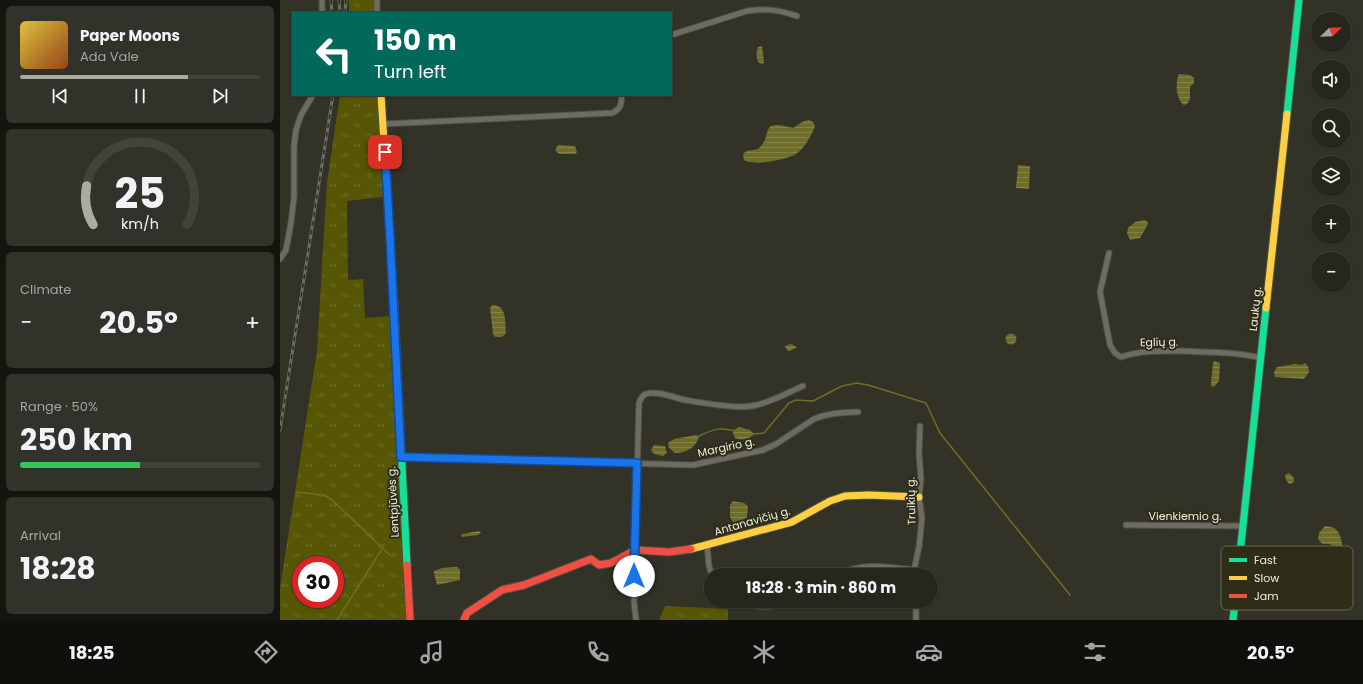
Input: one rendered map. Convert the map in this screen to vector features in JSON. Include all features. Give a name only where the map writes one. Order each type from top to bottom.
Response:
[{"type":"street","points":[[322,0],[322,12]]},
{"type":"street","points":[[377,0],[378,12]]},
{"type":"street","name":"Laukų g.","points":[[1241,546],[1299,0]]},
{"type":"street","points":[[672,35],[753,10],[778,10],[797,16]]},
{"type":"street","points":[[280,259],[286,250],[291,223],[294,197],[294,146],[296,130],[301,115],[312,96]]},
{"type":"street","name":"Lentpjūvės g.","points":[[381,96],[410,620]]},
{"type":"street","points":[[383,124],[612,113],[621,105],[622,96]]},
{"type":"street","name":"Eglių g.","points":[[1109,253],[1100,292],[1110,345],[1115,353],[1121,357],[1135,352],[1149,351],[1211,352],[1242,354],[1261,358]]},
{"type":"street","points":[[636,620],[634,602],[634,550],[639,403],[642,397],[647,393],[654,393],[685,400],[732,406],[751,406],[775,399],[803,386]]},
{"type":"street","name":"Margirio g.","points":[[401,457],[693,465],[762,450],[776,444],[820,416],[833,413],[858,412]]},
{"type":"street","name":"Truikių g.","points":[[915,568],[922,518],[919,497],[921,479],[919,453],[920,426]]},
{"type":"street","name":"Antanavičių g.","points":[[634,550],[669,552],[707,545],[792,522],[830,501],[845,496],[868,495],[919,497]]},
{"type":"street","name":"Vienkiemio g.","points":[[1126,525],[1243,526]]},
{"type":"street","points":[[707,545],[710,568]]},
{"type":"street","points":[[464,620],[467,613],[502,590],[524,585],[591,559],[599,565],[611,563],[634,550]]},
{"type":"street","points":[[854,568],[862,566],[882,566],[891,568]]},
{"type":"street","points":[[916,608],[916,620]]},
{"type":"street","name":"Laukų g.","points":[[1233,620],[1234,610]]},
{"type":"green space","points":[[349,0],[374,0],[375,12],[349,12]]},
{"type":"green space","points":[[340,96],[379,96],[384,197],[347,201],[348,280],[363,279],[365,318],[391,316],[406,620],[280,620],[280,588],[317,351],[327,182]]},
{"type":"green space","points":[[665,606],[728,609],[728,620],[659,620]]},
{"type":"shaded area","points":[[762,46],[763,64],[759,63],[757,59],[758,47]]},
{"type":"shaded area","points":[[1179,74],[1190,75],[1194,78],[1194,83],[1190,87],[1190,99],[1188,103],[1184,105],[1179,99],[1177,91]]},
{"type":"shaded area","points":[[809,120],[813,122],[815,126],[814,130],[805,145],[796,154],[770,162],[749,162],[744,160],[743,154],[745,152],[757,149],[762,145],[768,129],[771,126],[781,125],[793,128],[804,121]]},
{"type":"shaded area","points":[[558,145],[575,146],[577,152],[575,154],[559,154],[555,150]]},
{"type":"shaded area","points":[[1018,165],[1030,166],[1029,189],[1016,188]]},
{"type":"shaded area","points":[[1144,220],[1147,221],[1148,224],[1140,238],[1130,240],[1127,233],[1128,228],[1135,222]]},
{"type":"shaded area","points":[[492,305],[497,305],[500,307],[504,314],[506,333],[502,337],[495,337],[493,334],[490,308]]},
{"type":"shaded area","points":[[1009,334],[1013,334],[1015,335],[1015,343],[1009,344],[1006,341],[1006,337]]},
{"type":"shaded area","points":[[791,344],[797,347],[788,351],[785,346]]},
{"type":"shaded area","points":[[1214,361],[1220,363],[1219,381],[1214,387],[1211,386],[1211,383]]},
{"type":"shaded area","points":[[1305,363],[1308,366],[1309,372],[1304,379],[1275,377],[1274,372],[1277,367],[1295,364],[1302,365]]},
{"type":"shaded area","points":[[739,427],[750,430],[754,434],[745,439],[735,438],[733,433],[734,430]]},
{"type":"shaded area","points":[[696,435],[699,436],[698,440],[687,451],[675,453],[669,448],[668,443],[674,439]]},
{"type":"shaded area","points":[[654,445],[665,446],[667,453],[663,456],[654,454],[651,450]]},
{"type":"shaded area","points":[[1289,473],[1294,478],[1294,482],[1290,484],[1287,482],[1285,476]]},
{"type":"shaded area","points":[[733,501],[744,503],[748,506],[747,517],[738,523],[733,522],[730,517],[730,505]]},
{"type":"shaded area","points":[[1325,526],[1335,529],[1340,535],[1343,546],[1322,544],[1318,539],[1319,533]]},
{"type":"shaded area","points":[[479,531],[481,533],[478,535],[461,536],[462,534]]},
{"type":"shaded area","points":[[457,567],[460,570],[460,580],[437,585],[434,571],[442,568]]},
{"type":"waterway","points":[[753,434],[764,433],[789,403],[796,400],[813,401],[842,386],[857,383],[926,403],[940,433],[1070,595]]},
{"type":"waterway","points":[[699,436],[717,429],[735,431]]},
{"type":"waterway","points":[[296,492],[324,495],[331,499],[391,556]]},
{"type":"waterway","points":[[337,620],[382,549]]},
{"type":"railway","points":[[331,0],[332,12]]},
{"type":"railway","points":[[339,0],[340,12]]},
{"type":"railway","points":[[345,12],[346,0]]},
{"type":"railway","points":[[280,430],[333,96]]},
{"type":"traffic: fast","points":[[1287,114],[1299,0]]},
{"type":"traffic: fast","points":[[394,301],[407,565]]},
{"type":"traffic: fast","points":[[1241,546],[1266,308]]},
{"type":"traffic: fast","points":[[1233,620],[1234,610]]},
{"type":"traffic: slow","points":[[381,96],[394,301]]},
{"type":"traffic: slow","points":[[1266,308],[1287,114]]},
{"type":"traffic: slow","points":[[691,549],[792,522],[830,501],[845,496],[868,495],[919,497]]},
{"type":"traffic: jam","points":[[464,620],[467,613],[502,590],[524,585],[591,559],[599,565],[611,563],[635,550],[669,552],[691,549]]},
{"type":"traffic: jam","points":[[407,565],[410,620]]},
{"type":"route","points":[[385,152],[401,457],[637,463],[634,576]]}]
